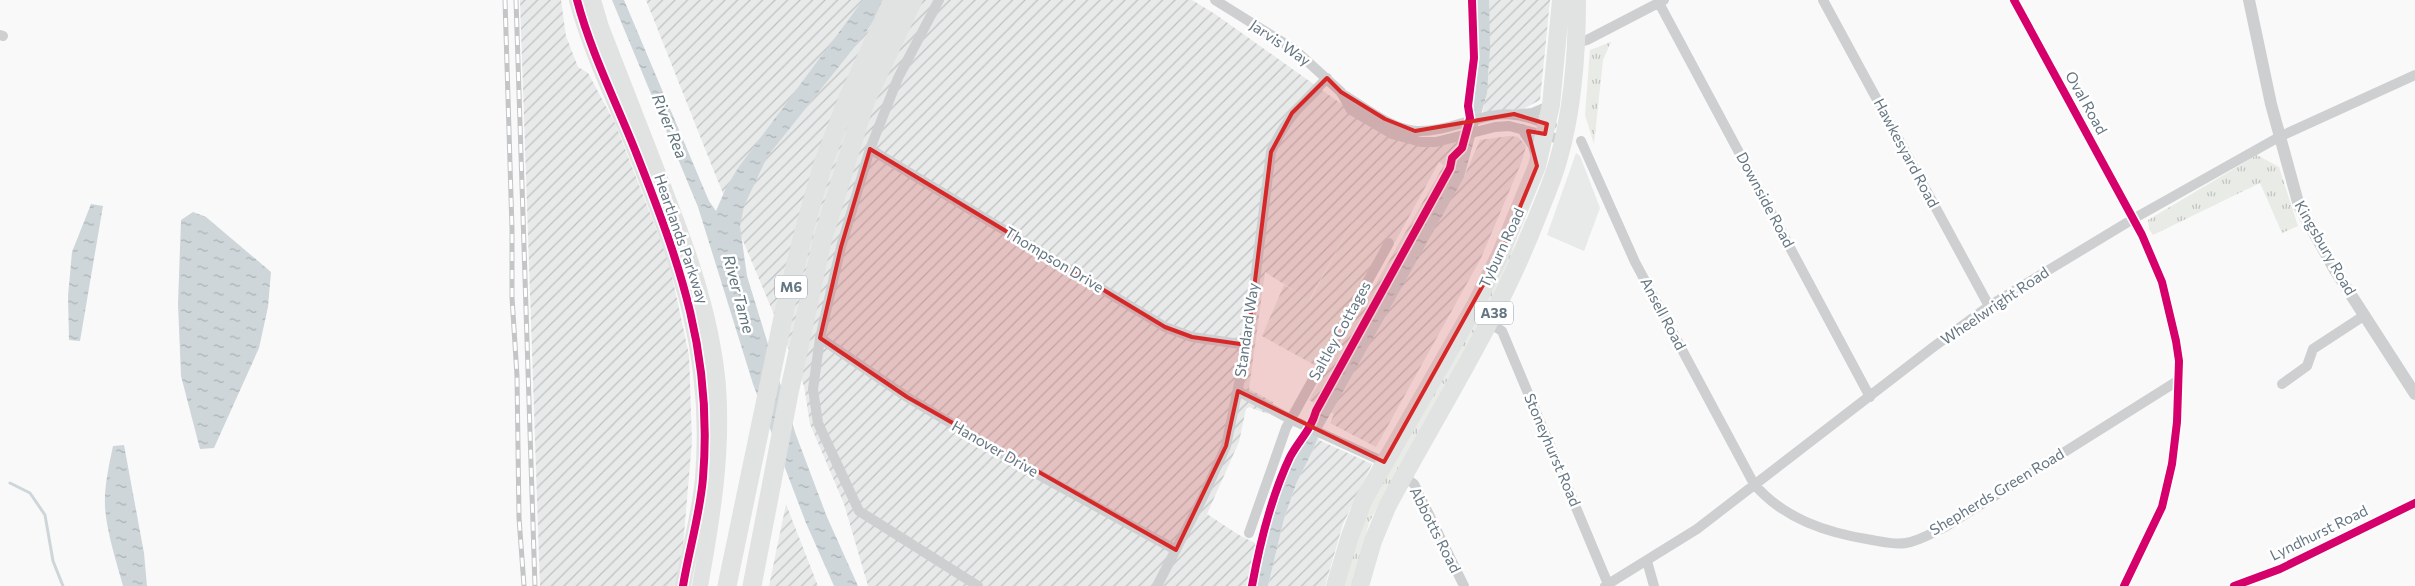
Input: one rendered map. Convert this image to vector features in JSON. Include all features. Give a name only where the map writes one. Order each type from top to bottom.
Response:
[{"type":"highway","name":"M6","points":[[727,586],[785,308],[823,164],[848,98],[894,0]]},
{"type":"highway","name":"M6","points":[[752,586],[789,393],[822,241],[865,102],[913,0]]},
{"type":"highway","name":"Tyburn Road","points":[[1335,586],[1357,518],[1384,462],[1476,304],[1501,254],[1537,166],[1551,105],[1561,0]]},
{"type":"highway","name":"Tyburn Road","points":[[1360,586],[1372,541],[1387,507],[1489,323],[1529,238],[1570,136],[1577,42],[1577,0]]},
{"type":"main road","name":"Heartlands Parkway","points":[[578,0],[594,50],[667,232],[681,274],[699,348],[705,430],[703,480],[683,586]]},
{"type":"main road","name":"Heartlands Parkway","points":[[593,0],[680,226],[704,304],[712,345],[718,386],[717,477],[700,586]]},
{"type":"street","points":[[939,0],[898,78],[870,150],[841,247],[820,338],[813,389],[818,424],[859,511],[978,586]]},
{"type":"street","name":"Jarvis Way","points":[[1214,0],[1295,50],[1328,78],[1340,92],[1351,110],[1392,134],[1421,142],[1454,137],[1494,127],[1509,126],[1522,129],[1546,129]]},
{"type":"street","name":"Hawkesyard Road","points":[[1823,0],[1989,306]]},
{"type":"street","name":"Oval Road","points":[[2014,0],[2153,257],[2162,282],[2176,341],[2179,361],[2177,422],[2172,464],[2162,507],[2124,586]]},
{"type":"street","name":"Kingsbury Road","points":[[2249,0],[2291,184],[2303,216],[2335,270],[2415,394]]},
{"type":"street","points":[[1577,42],[1587,40],[1662,1]]},
{"type":"street","name":"Downside Road","points":[[1662,1],[1870,397]]},
{"type":"street","name":"Wheelwright Road","points":[[1606,585],[1697,529],[1989,306],[2133,219],[2280,137],[2415,75]]},
{"type":"street","name":"Standard Way","points":[[1157,586],[1226,446],[1246,345],[1271,152],[1279,132],[1292,113],[1328,78]]},
{"type":"street","name":"Jarvis Way","points":[[1340,92],[1385,119],[1415,131],[1457,126],[1497,116],[1514,114]]},
{"type":"street","points":[[1514,114],[1532,112],[1551,105]]},
{"type":"street","points":[[1514,114],[1546,129],[1570,136]]},
{"type":"street","points":[[1522,129],[1534,146],[1537,166]]},
{"type":"street","name":"Ansell Road","points":[[1570,136],[1754,484]]},
{"type":"street","name":"Thompson Drive","points":[[870,150],[1165,327],[1192,337],[1246,345]]},
{"type":"street","name":"Saltley Cottages","points":[[1249,533],[1290,419],[1389,243]]},
{"type":"street","points":[[2282,384],[2307,366],[2313,349],[2365,314]]},
{"type":"street","name":"Stoneyhurst Road","points":[[1489,323],[1503,333],[1606,585]]},
{"type":"street","name":"Hanover Drive","points":[[820,338],[914,402],[1019,464],[1176,550]]},
{"type":"street","name":"Shepherds Green Road","points":[[1754,484],[1767,499],[1784,511],[1829,531],[1870,540],[1905,543],[1945,527],[2178,380]]},
{"type":"street","points":[[1238,391],[1290,419],[1384,462]]},
{"type":"street","name":"Abbotts Road","points":[[1403,476],[1414,484],[1464,586]]},
{"type":"street","name":"Lyndhurst Road","points":[[2234,586],[2280,568],[2415,503]]},
{"type":"street","points":[[1647,561],[1654,586]]},
{"type":"highlighted area","points":[[1327,78],[1341,92],[1385,119],[1415,131],[1514,114],[1547,124],[1545,134],[1528,131],[1537,166],[1501,253],[1384,462],[1238,391],[1226,446],[1176,550],[907,397],[820,338],[841,247],[870,149],[1165,327],[1192,337],[1247,345],[1271,152],[1292,113]]},
{"type":"shaded area","points":[[520,0],[561,0],[566,36],[578,67],[588,73],[615,123],[669,262],[689,355],[692,441],[683,546],[676,586],[540,586]]},
{"type":"shaded area","points":[[646,0],[1192,0],[1215,14],[1350,110],[1405,140],[1465,134],[1462,148],[1452,158],[1450,168],[1464,177],[1480,140],[1509,136],[1518,137],[1526,146],[1522,161],[1481,258],[1376,447],[1330,423],[1334,414],[1309,400],[1444,165],[1439,162],[1395,242],[1354,219],[1309,300],[1265,272],[1249,389],[1273,402],[1268,414],[1249,407],[1246,409],[1239,442],[1207,514],[1239,535],[1257,544],[1250,586],[868,586],[844,504],[810,424],[804,386],[717,179]]},
{"type":"shaded area","points":[[1489,0],[1550,0],[1540,100],[1514,114],[1482,119],[1489,70]]},
{"type":"shaded area","points":[[1576,153],[1580,156],[1600,208],[1584,251],[1547,235]]},
{"type":"shaded area","points":[[1320,432],[1319,440],[1372,464],[1343,524],[1325,586],[1268,586],[1284,519],[1296,484]]},
{"type":"shaded area","points":[[786,504],[818,586],[769,586]]},
{"type":"green space","points":[[1611,42],[1603,60],[1594,144],[1585,115],[1590,50]]},
{"type":"green space","points":[[2257,155],[2279,167],[2298,226],[2282,233],[2260,183],[2153,235],[2149,229],[2148,220]]},
{"type":"green space","points":[[1354,219],[1388,238],[1316,366],[1262,336],[1284,285],[1310,300]]},
{"type":"green space","points":[[1526,219],[1528,221],[1513,263],[1369,523],[1352,586],[1341,586],[1360,520],[1515,245]]},
{"type":"water","points":[[612,0],[624,0],[709,201],[716,211],[726,188],[738,168],[863,0],[887,0],[864,35],[767,157],[744,206],[740,226],[747,276],[796,435],[827,517],[858,586],[834,586],[806,523],[753,384],[698,207]]},
{"type":"water","points":[[1475,0],[1489,0],[1490,47],[1487,93],[1464,177],[1320,432],[1296,484],[1284,519],[1268,586],[1255,586],[1276,499],[1297,448],[1306,439],[1318,418],[1318,412],[1456,157],[1463,149],[1472,114],[1470,105],[1477,44]]},
{"type":"water","points":[[91,204],[103,206],[80,341],[69,340],[68,296],[72,252]]},
{"type":"water","points":[[193,212],[206,217],[271,272],[268,307],[259,348],[214,448],[200,449],[181,376],[178,304],[181,220]]},
{"type":"water","points":[[124,445],[144,553],[147,586],[123,586],[108,527],[105,499],[110,461],[113,446]]},
{"type":"waterway","points":[[10,483],[30,493],[45,515],[53,561],[63,586]]},
{"type":"railway","points":[[505,0],[512,229],[512,297],[517,376],[519,518],[524,586]]},
{"type":"railway","points":[[516,0],[535,586]]},
{"type":"cycle path","points":[[577,0],[597,59],[637,155],[667,235],[680,274],[698,351],[703,391],[705,433],[703,478],[683,586]]},
{"type":"cycle path","points":[[1252,586],[1267,520],[1277,488],[1290,457],[1311,424],[1316,411],[1450,168],[1452,158],[1462,148],[1470,118],[1468,106],[1474,58],[1472,0]]},
{"type":"cycle path","points":[[2014,0],[2142,235],[2162,282],[2176,341],[2179,361],[2177,422],[2172,464],[2162,507],[2124,586]]},
{"type":"cycle path","points":[[2234,586],[2280,569],[2415,503]]},
{"type":"water label","name":"River Rea","points":[[670,126]]},
{"type":"water label","name":"River Tame","points":[[739,294]]}]
